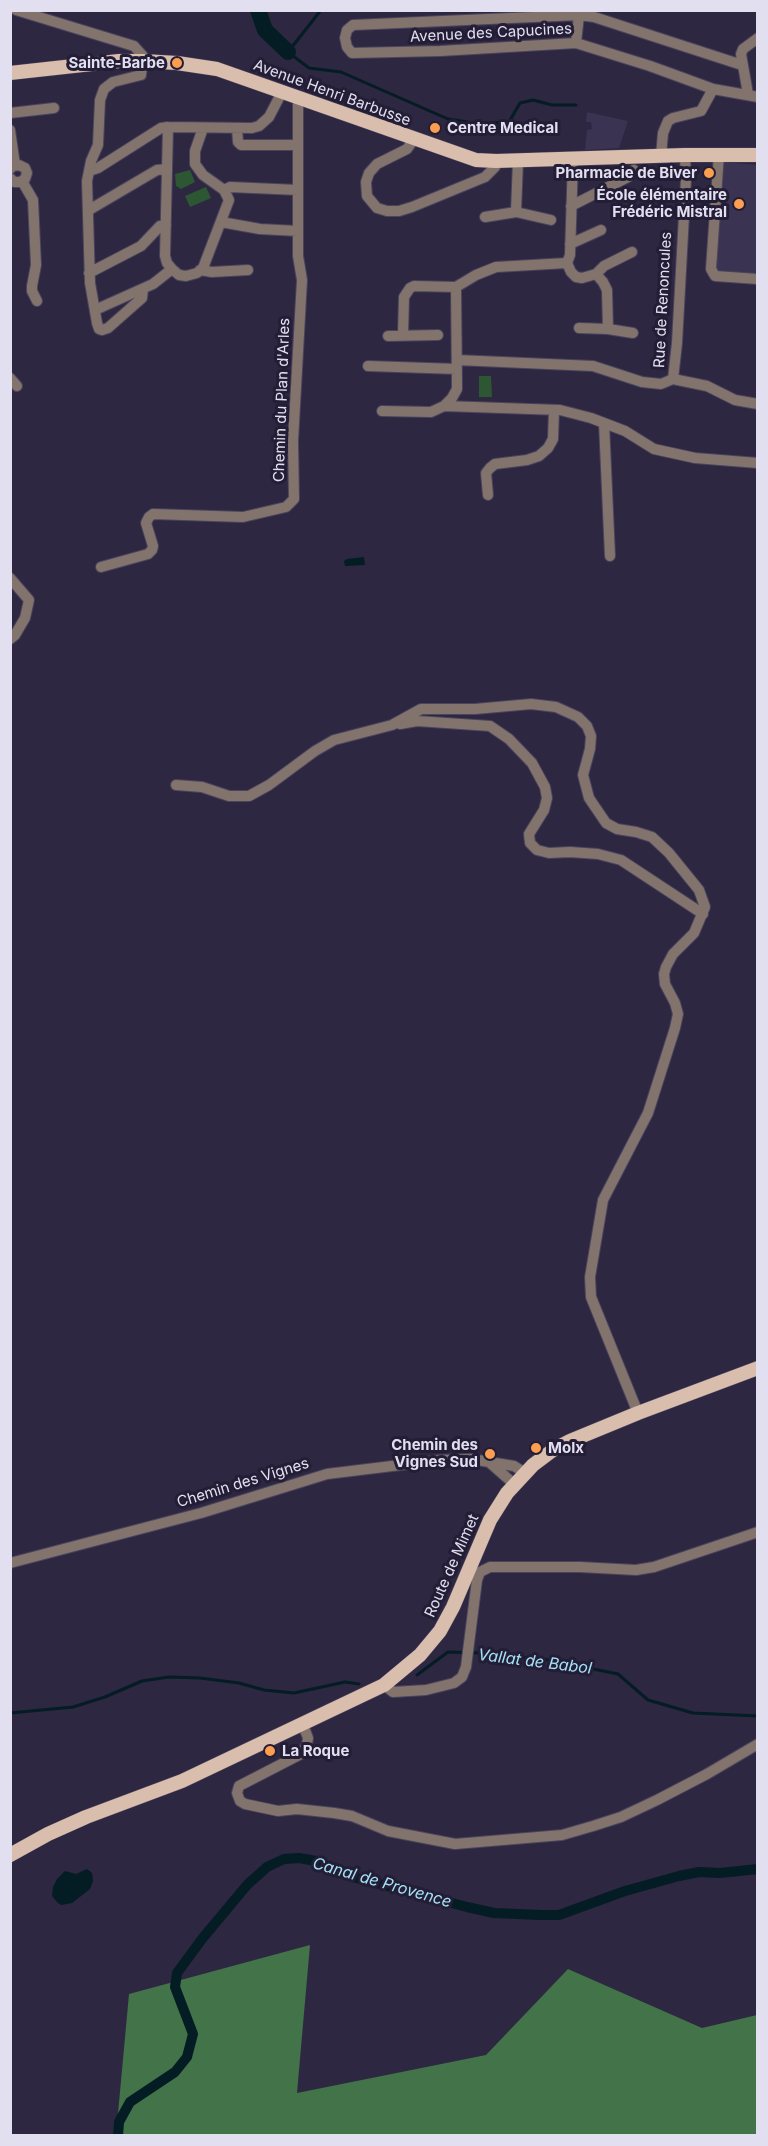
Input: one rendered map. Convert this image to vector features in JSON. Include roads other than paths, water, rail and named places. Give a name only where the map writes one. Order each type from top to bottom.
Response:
[{"type":"main road","name":"Avenue Henri Barbusse","points":[[10,73],[143,61],[217,69],[476,160],[496,162],[755,153]]},
{"type":"main road","name":"Route de Mimet","points":[[10,1855],[57,1830],[182,1781],[384,1685],[420,1655],[440,1631],[453,1607],[490,1520],[514,1484],[543,1457],[570,1441],[758,1368]]},
{"type":"street","points":[[16,10],[134,46],[140,51],[143,61],[141,75],[112,82],[102,94],[98,145],[88,171],[89,273],[98,326],[102,330],[105,329],[142,298],[143,289]]},
{"type":"street","points":[[576,43],[579,15],[594,17],[742,65]]},
{"type":"street","name":"Avenue des Capucines","points":[[579,15],[353,25],[347,30],[346,48],[352,52],[448,51],[576,43],[713,89],[753,95]]},
{"type":"street","points":[[753,95],[742,65],[741,54],[743,49],[758,38]]},
{"type":"street","points":[[661,156],[663,133],[668,121],[701,111],[713,89]]},
{"type":"street","points":[[88,171],[98,168],[154,131],[168,127],[259,126],[269,117],[282,92]]},
{"type":"street","name":"Chemin du Plan d'Arles","points":[[101,567],[148,554],[152,550],[153,546],[146,523],[153,514],[243,517],[286,507],[294,500],[292,441],[302,280],[298,255],[298,105],[302,99]]},
{"type":"street","points":[[10,113],[54,108]]},
{"type":"street","points":[[168,127],[165,256],[172,269],[179,275],[186,276],[197,273],[207,259],[229,200],[224,190],[199,171],[195,164],[195,151],[203,128]]},
{"type":"street","points":[[237,128],[238,142],[241,145],[298,146]]},
{"type":"street","points":[[10,130],[13,167],[22,166],[26,170],[26,176],[22,181],[17,182],[10,178]]},
{"type":"street","points":[[414,139],[407,149],[377,164],[369,173],[366,182],[367,196],[377,208],[399,211],[412,207],[485,177],[494,169],[496,162]]},
{"type":"street","name":"Rue de Renoncules","points":[[457,364],[593,366],[642,382],[661,384],[673,379],[686,179],[685,154]]},
{"type":"street","points":[[718,154],[711,269],[716,276],[758,279]]},
{"type":"street","points":[[573,159],[570,244],[567,263],[571,272],[576,277],[582,278],[596,274],[604,266],[632,252]]},
{"type":"street","points":[[516,212],[518,161]]},
{"type":"street","points":[[89,210],[158,170],[167,169]]},
{"type":"street","points":[[571,206],[628,177],[634,170]]},
{"type":"street","points":[[22,181],[33,200],[36,265],[32,291],[37,300]]},
{"type":"street","points":[[224,190],[230,187],[298,190]]},
{"type":"street","points":[[485,217],[516,212],[551,220]]},
{"type":"street","points":[[222,222],[260,230],[298,231]]},
{"type":"street","points":[[89,273],[141,246],[160,226],[166,225]]},
{"type":"street","points":[[570,244],[601,230]]},
{"type":"street","points":[[404,335],[404,297],[414,286],[456,287],[496,267],[567,263]]},
{"type":"street","points":[[95,309],[143,289],[163,278],[172,269]]},
{"type":"street","points":[[200,270],[212,272],[248,270]]},
{"type":"street","points":[[596,274],[607,290],[608,329]]},
{"type":"street","points":[[382,411],[431,412],[444,406],[452,398],[457,389],[456,287]]},
{"type":"street","points":[[579,328],[633,333]]},
{"type":"street","points":[[388,336],[438,335]]},
{"type":"street","points":[[368,366],[457,364]]},
{"type":"street","points":[[673,379],[707,386],[735,400],[758,404]]},
{"type":"street","points":[[444,406],[554,410],[577,414],[631,434],[654,449],[695,458],[758,464]]},
{"type":"street","points":[[488,495],[486,473],[495,464],[527,460],[538,456],[548,448],[553,439],[554,410]]},
{"type":"street","points":[[604,423],[610,556]]},
{"type":"street","points":[[10,578],[29,600],[25,618],[10,639]]},
{"type":"street","points":[[392,725],[421,709],[438,708],[475,709],[531,704],[556,707],[578,717],[587,726],[591,735],[583,775],[589,798],[606,822],[617,829],[652,837],[669,852],[699,890],[705,907],[703,914],[694,933],[673,954],[664,974],[665,984],[678,1014],[675,1028],[648,1113],[603,1200],[590,1277],[591,1297],[638,1413]]},
{"type":"street","points":[[176,785],[202,787],[229,796],[249,796],[269,785],[334,740],[417,721],[490,726],[509,739],[532,764],[545,787],[547,798],[544,810],[529,834],[530,843],[537,850],[549,853],[598,854],[621,860],[703,914]]},
{"type":"street","name":"Chemin des Vignes","points":[[10,1563],[201,1513],[327,1474],[441,1460],[471,1459],[514,1466],[525,1473]]},
{"type":"street","points":[[489,1462],[514,1484]]},
{"type":"street","points":[[384,1685],[393,1692],[426,1690],[454,1683],[462,1677],[466,1667],[477,1580],[480,1572],[490,1567],[580,1567],[636,1570],[654,1567],[758,1532]]},
{"type":"street","points":[[303,1725],[308,1738],[301,1754],[243,1782],[237,1793],[240,1801],[278,1810],[297,1809],[352,1816],[388,1831],[455,1844],[562,1834],[593,1826],[666,1795],[758,1744]]},
{"type":"water","points":[[364,557],[365,565],[345,566],[344,561],[347,559]]},
{"type":"water","points":[[87,1869],[92,1873],[93,1881],[90,1889],[72,1903],[61,1905],[57,1902],[52,1896],[57,1879],[65,1871],[76,1874]]},
{"type":"waterway","points":[[258,10],[265,30],[288,52]]},
{"type":"waterway","points":[[321,10],[288,52],[309,68],[341,72],[448,119],[480,124],[509,122],[520,103],[533,100],[552,105],[576,105]]},
{"type":"waterway","name":"Vallat de Babol","points":[[417,1675],[448,1652],[549,1660],[618,1674],[648,1700],[693,1713],[758,1716]]},
{"type":"waterway","name":"Vallat de Babol","points":[[10,1713],[73,1707],[105,1697],[142,1681],[169,1677],[200,1678],[294,1693],[345,1682],[359,1684]]},
{"type":"waterway","name":"Canal de Provence","points":[[118,2136],[119,2122],[130,2102],[175,2072],[187,2057],[193,2034],[175,1987],[177,1973],[247,1885],[267,1867],[284,1859],[299,1858],[316,1861],[353,1877],[494,1913],[541,1915],[559,1915],[625,1891],[679,1876],[699,1872],[720,1873],[758,1869]]},
{"type":"place","name":"Sainte-Barbe","points":[[177,63]]},
{"type":"place","name":"Centre Medical","points":[[435,128]]},
{"type":"place","name":"Pharmacie de Biver","points":[[709,173]]},
{"type":"place","name":"École élémentaire Frédéric Mistral","points":[[739,204]]},
{"type":"place","name":"Molx","points":[[536,1448]]},
{"type":"place","name":"Chemin des Vignes Sud","points":[[490,1454]]},
{"type":"place","name":"La Roque","points":[[270,1751]]}]
